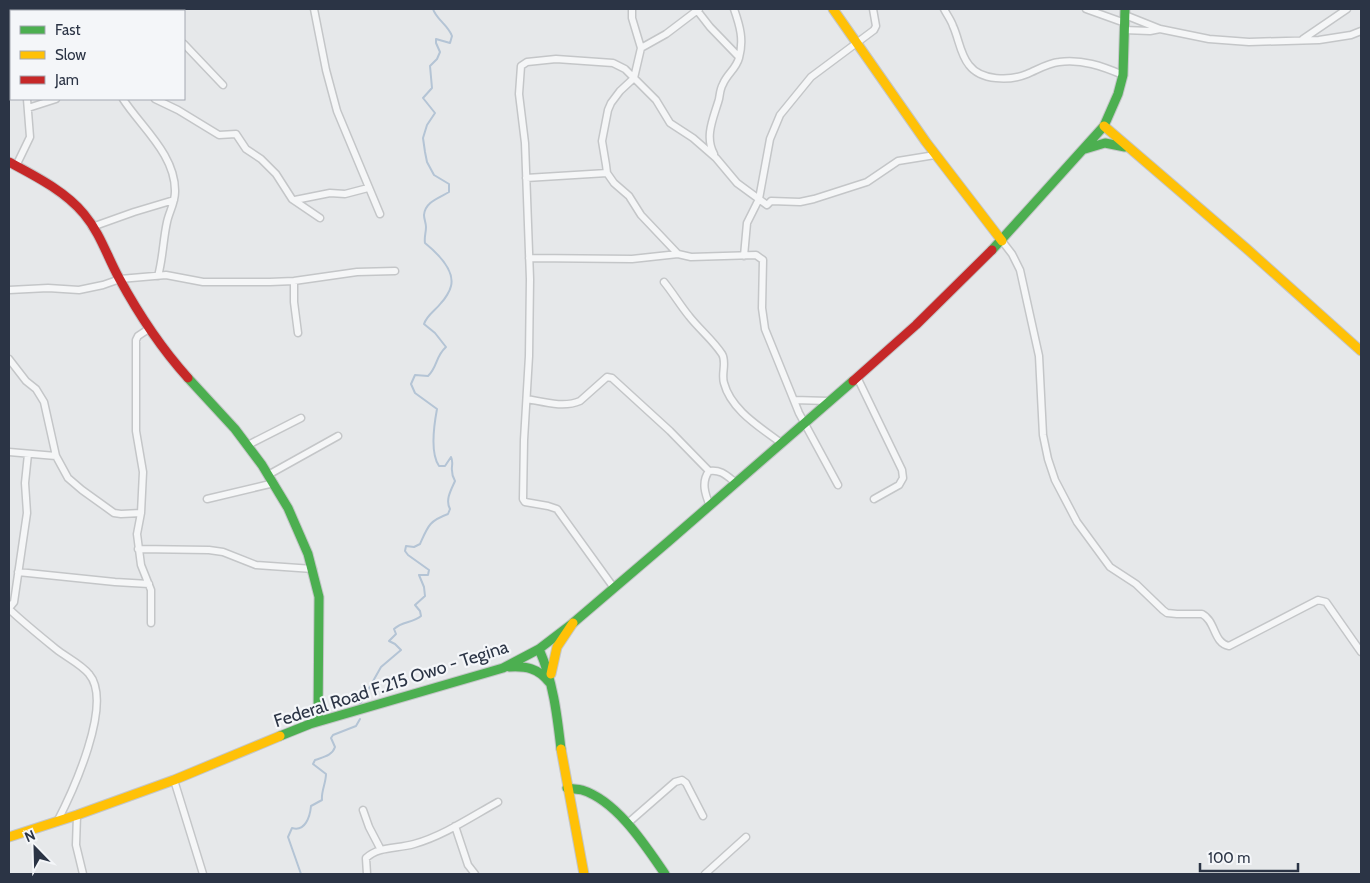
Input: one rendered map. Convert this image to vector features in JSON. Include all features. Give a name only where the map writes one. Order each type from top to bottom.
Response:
[{"type":"street","points":[[314,9],[334,103],[380,214]]},
{"type":"street","points":[[632,9],[632,18],[641,48],[634,78],[628,82],[611,103],[607,115],[602,141],[607,173],[614,183],[629,196],[646,221],[678,254]]},
{"type":"street","points":[[641,48],[666,34],[697,9],[710,27],[739,57]]},
{"type":"street","points":[[716,158],[710,147],[713,114],[723,82],[731,73],[739,57],[742,34],[734,9]]},
{"type":"street","points":[[833,9],[935,155],[1012,254],[1020,270],[1039,356],[1043,435],[1051,470],[1077,522],[1110,567],[1136,584],[1167,613],[1202,614],[1206,616],[1210,620],[1220,642],[1224,645],[1229,646],[1318,600],[1323,600],[1361,652]]},
{"type":"street","points":[[744,256],[747,223],[759,199],[770,139],[780,115],[811,77],[876,28],[874,9]]},
{"type":"street","points":[[944,9],[953,26],[964,57],[970,67],[981,75],[991,78],[1015,78],[1059,62],[1074,62],[1100,65],[1123,75]]},
{"type":"street","points":[[1086,9],[1160,29],[1209,39],[1249,42],[1302,40],[1333,38],[1361,31]]},
{"type":"street","points":[[1302,40],[1347,9]]},
{"type":"street","points":[[551,683],[553,655],[557,645],[573,623],[710,506],[916,325],[1002,241],[1104,126],[1118,94],[1123,75],[1125,19]]},
{"type":"street","points":[[1125,19],[1150,31],[1160,29]]},
{"type":"street","points":[[185,45],[223,85]]},
{"type":"street","points":[[614,588],[557,509],[525,502],[523,499],[530,324],[525,143],[519,94],[521,66],[527,62],[556,59],[619,65],[656,100],[670,123],[693,138],[716,158],[737,183],[767,205],[770,201],[800,202],[814,199],[866,182],[898,161],[935,155]]},
{"type":"street","points":[[27,100],[30,137],[12,164],[77,207],[84,214],[150,328],[179,368],[248,445],[274,483],[302,541],[313,569],[319,597],[318,722]]},
{"type":"street","points":[[28,108],[53,100]]},
{"type":"street","points":[[124,100],[159,146],[173,174],[176,192],[167,222],[158,276]]},
{"type":"street","points":[[157,100],[178,110],[219,135],[236,134],[246,149],[261,159],[276,174],[290,196],[320,218]]},
{"type":"street","points":[[1104,126],[1247,249],[1361,351]]},
{"type":"street","points":[[1082,150],[1105,143],[1129,148]]},
{"type":"street","points":[[526,178],[607,173]]},
{"type":"street","points":[[295,200],[330,194],[345,194],[368,188]]},
{"type":"street","points":[[92,227],[174,200]]},
{"type":"street","points":[[529,258],[632,259],[678,254],[691,257],[756,255],[763,260],[763,320],[765,330],[804,422],[838,485]]},
{"type":"street","points":[[9,290],[48,288],[78,290],[120,279],[166,275],[203,282],[294,281],[357,272],[395,271]]},
{"type":"street","points":[[294,281],[294,302],[298,334]]},
{"type":"street","points":[[664,282],[687,314],[722,354],[724,362],[722,371],[723,381],[731,400],[781,443]]},
{"type":"street","points":[[150,328],[138,336],[136,340],[136,431],[143,472],[141,513],[137,534],[138,549],[141,565],[152,596],[151,623]]},
{"type":"street","points":[[9,360],[26,381],[36,389],[44,402],[56,456],[68,478],[109,509],[121,514],[141,513]]},
{"type":"street","points":[[527,399],[554,404],[575,404],[607,377],[612,378],[670,431],[709,471]]},
{"type":"street","points":[[857,377],[902,470],[903,478],[899,485],[874,499]]},
{"type":"street","points":[[794,400],[828,401]]},
{"type":"street","points":[[248,445],[301,418]]},
{"type":"street","points":[[268,475],[338,436]]},
{"type":"street","points":[[9,452],[56,456]]},
{"type":"street","points":[[28,454],[25,483],[27,512],[14,602],[9,609],[89,674],[95,684],[98,696],[90,742],[77,780],[56,822]]},
{"type":"street","points":[[710,506],[704,487],[705,477],[709,471],[716,470],[723,473],[736,483]]},
{"type":"street","points":[[207,499],[274,483]]},
{"type":"street","points":[[138,549],[209,550],[223,552],[256,565],[313,569]]},
{"type":"street","points":[[18,572],[149,584]]},
{"type":"street","name":"Federal Road F.215 Owo - Tegina","points":[[9,837],[174,780],[318,722],[504,668],[539,649],[573,623]]},
{"type":"street","points":[[539,649],[546,663],[551,683],[567,788],[584,874]]},
{"type":"street","points":[[504,668],[523,666],[534,668],[551,683]]},
{"type":"street","points":[[174,780],[203,874]]},
{"type":"street","points":[[628,822],[676,782],[682,780],[686,783],[704,816]]},
{"type":"street","points":[[567,788],[582,789],[598,797],[628,822],[665,874]]},
{"type":"street","points":[[367,874],[366,858],[371,854],[381,850],[414,844],[455,826],[498,802]]},
{"type":"street","points":[[363,810],[368,827],[381,850]]},
{"type":"street","points":[[77,815],[76,845],[83,874]]},
{"type":"street","points":[[455,826],[468,865],[475,874]]},
{"type":"street","points":[[705,874],[746,837]]},
{"type":"waterway","points":[[359,706],[381,667],[401,650],[389,641],[396,634],[394,629],[421,616],[420,611],[415,605],[425,596],[424,587],[419,575],[428,575],[429,570],[408,555],[405,551],[406,546],[414,547],[420,544],[430,525],[448,514],[450,509],[448,499],[455,481],[452,473],[451,457],[445,466],[439,466],[434,454],[434,431],[437,409],[415,393],[411,384],[415,375],[428,376],[446,347],[435,333],[424,324],[447,295],[451,280],[444,262],[425,243],[425,211],[433,201],[449,192],[449,184],[434,175],[427,162],[423,138],[427,125],[435,113],[423,98],[432,88],[430,66],[437,59],[440,52],[436,39],[450,43],[452,36],[433,9]]},
{"type":"waterway","points":[[301,874],[288,837],[292,828],[300,828],[306,823],[311,806],[322,800],[326,774],[313,764],[315,760],[327,756],[334,750],[335,747],[331,738],[333,735],[356,726],[360,719]]},
{"type":"traffic: fast","points":[[992,250],[1104,126],[1118,94],[1123,75],[1125,9]]},
{"type":"traffic: fast","points":[[1085,149],[1105,143],[1125,147]]},
{"type":"traffic: fast","points":[[188,378],[235,429],[262,465],[288,508],[308,554],[319,597],[318,721]]},
{"type":"traffic: fast","points":[[539,649],[573,623],[853,381]]},
{"type":"traffic: fast","points":[[280,736],[310,724],[503,668],[539,649],[551,685],[561,749]]},
{"type":"traffic: fast","points":[[509,667],[531,669],[545,677],[549,682]]},
{"type":"traffic: fast","points":[[567,788],[582,790],[607,804],[629,825],[665,874]]},
{"type":"traffic: slow","points":[[833,9],[926,142],[1002,241]]},
{"type":"traffic: slow","points":[[1104,126],[1247,249],[1361,351]]},
{"type":"traffic: slow","points":[[551,674],[557,647],[573,623]]},
{"type":"traffic: slow","points":[[9,837],[174,780],[280,736]]},
{"type":"traffic: slow","points":[[561,749],[584,874]]},
{"type":"traffic: jam","points":[[9,162],[59,191],[84,214],[95,229],[119,278],[142,317],[168,355],[188,378]]},
{"type":"traffic: jam","points":[[853,381],[916,325],[992,250]]}]
